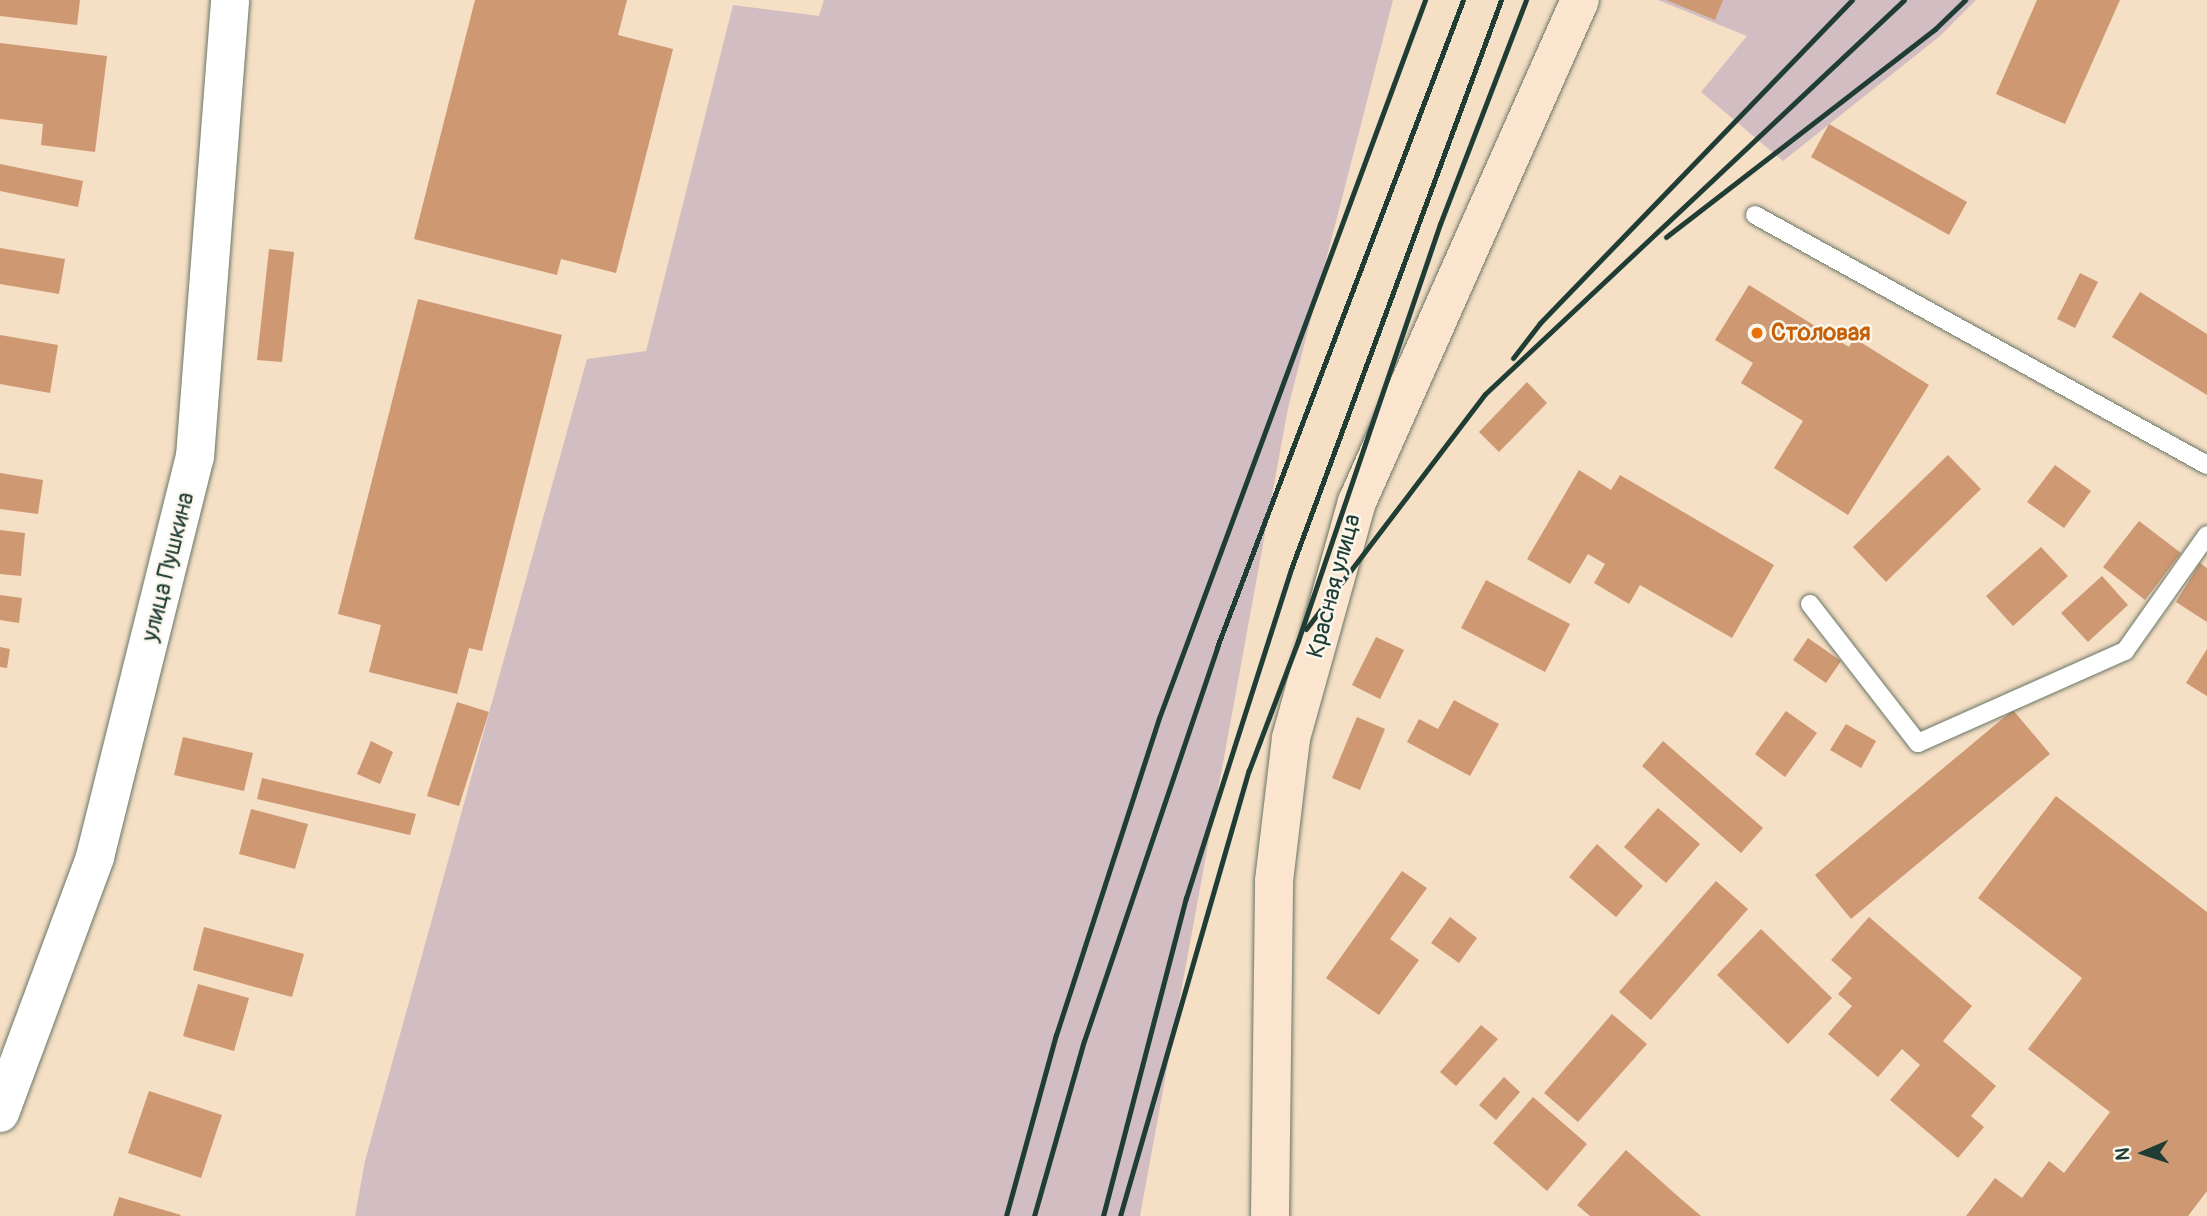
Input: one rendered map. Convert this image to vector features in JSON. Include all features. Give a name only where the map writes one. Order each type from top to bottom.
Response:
[{"type":"main road","name":"Красная улица","points":[[1270,1216],[1274,881],[1291,738],[1357,502],[1580,0]]},
{"type":"street","name":"улица Пушкина","points":[[0,1113],[95,857],[195,457],[230,0]]},
{"type":"lane","points":[[1755,215],[2207,465]]},
{"type":"lane","points":[[1810,604],[1918,743],[2125,651],[2207,535]]},
{"type":"shaded area","points":[[824,0],[1393,0],[1288,408],[1140,1216],[355,1216],[365,1161],[587,359],[646,351],[733,5],[819,16]]},
{"type":"shaded area","points":[[1658,0],[1976,0],[1940,36],[1783,161],[1701,92],[1747,36]]},
{"type":"building","points":[[0,0],[80,0],[77,25],[0,16]]},
{"type":"building","points":[[475,0],[627,0],[618,35],[673,49],[616,273],[561,259],[557,275],[414,239]]},
{"type":"building","points":[[1666,0],[1723,0],[1715,20]]},
{"type":"building","points":[[2037,0],[2120,0],[2065,124],[1996,94]]},
{"type":"building","points":[[0,43],[107,56],[95,152],[41,145],[43,124],[0,119]]},
{"type":"building","points":[[1829,124],[1967,202],[1949,235],[1811,157]]},
{"type":"building","points":[[0,164],[83,181],[78,207],[0,191]]},
{"type":"building","points":[[0,248],[65,259],[59,294],[0,284]]},
{"type":"building","points":[[269,249],[294,252],[282,362],[257,360]]},
{"type":"building","points":[[2080,273],[2098,282],[2075,328],[2057,319]]},
{"type":"building","points":[[1749,285],[1849,347],[1854,338],[1929,385],[1848,515],[1774,468],[1803,421],[1741,383],[1753,363],[1715,340]]},
{"type":"building","points":[[2140,292],[2207,334],[2207,395],[2112,337]]},
{"type":"building","points":[[418,299],[562,335],[482,651],[469,648],[457,694],[369,672],[381,625],[338,614]]},
{"type":"building","points":[[0,335],[58,345],[50,393],[0,384]]},
{"type":"building","points":[[1527,382],[1547,403],[1499,452],[1479,432]]},
{"type":"building","points":[[1948,455],[1981,489],[1886,582],[1853,547]]},
{"type":"building","points":[[2055,465],[2091,491],[2064,528],[2027,502]]},
{"type":"building","points":[[1579,470],[1611,490],[1620,475],[1774,565],[1732,638],[1640,585],[1629,604],[1594,583],[1605,564],[1588,554],[1570,584],[1527,559]]},
{"type":"building","points":[[0,473],[43,480],[38,514],[0,509]]},
{"type":"building","points":[[2139,521],[2181,553],[2145,600],[2103,567]]},
{"type":"building","points":[[0,530],[25,533],[21,576],[0,574]]},
{"type":"building","points":[[2041,547],[2068,576],[2013,626],[1986,596]]},
{"type":"building","points":[[2200,563],[2207,568],[2207,622],[2176,602]]},
{"type":"building","points":[[2102,576],[2128,605],[2088,642],[2061,613]]},
{"type":"building","points":[[1486,580],[1570,624],[1545,672],[1461,628]]},
{"type":"building","points":[[0,595],[22,598],[19,623],[0,620]]},
{"type":"building","points":[[1376,637],[1404,650],[1380,699],[1352,685]]},
{"type":"building","points":[[1808,638],[1841,661],[1826,683],[1793,660]]},
{"type":"building","points":[[0,647],[10,649],[7,668],[0,667]]},
{"type":"building","points":[[2207,649],[2207,696],[2186,683]]},
{"type":"building","points":[[1454,700],[1499,724],[1470,776],[1407,742],[1419,719],[1438,729]]},
{"type":"building","points":[[457,702],[489,712],[459,806],[427,796]]},
{"type":"building","points":[[2013,710],[2050,754],[1851,919],[1815,875]]},
{"type":"building","points":[[1786,711],[1817,733],[1785,777],[1755,754]]},
{"type":"building","points":[[1357,717],[1385,729],[1360,790],[1332,778]]},
{"type":"building","points":[[1846,724],[1876,741],[1861,768],[1830,750]]},
{"type":"building","points":[[183,737],[253,753],[244,791],[174,775]]},
{"type":"building","points":[[371,741],[393,752],[380,784],[357,774]]},
{"type":"building","points":[[1663,741],[1763,828],[1741,853],[1642,766]]},
{"type":"building","points":[[262,778],[416,814],[410,835],[257,799]]},
{"type":"building","points":[[2056,796],[2207,912],[2207,1191],[2188,1216],[1966,1216],[1995,1178],[2022,1198],[2049,1161],[2064,1173],[2110,1112],[2028,1049],[2082,978],[1978,898]]},
{"type":"building","points":[[1658,808],[1700,844],[1666,883],[1624,847]]},
{"type":"building","points":[[251,809],[308,824],[295,869],[239,854]]},
{"type":"building","points":[[1597,844],[1643,886],[1616,917],[1569,877]]},
{"type":"building","points":[[1402,871],[1427,888],[1390,939],[1419,960],[1379,1015],[1326,978]]},
{"type":"building","points":[[1716,881],[1748,909],[1651,1020],[1619,992]]},
{"type":"building","points":[[1450,917],[1477,938],[1459,963],[1431,943]]},
{"type":"building","points":[[1869,917],[1972,1006],[1943,1041],[1996,1086],[1971,1116],[1984,1127],[1958,1158],[1890,1100],[1920,1065],[1902,1049],[1878,1077],[1828,1034],[1852,1006],[1838,994],[1852,978],[1831,960]]},
{"type":"building","points":[[204,927],[304,954],[292,997],[193,970]]},
{"type":"building","points":[[1761,929],[1832,998],[1788,1044],[1717,975]]},
{"type":"building","points":[[198,984],[249,998],[234,1051],[183,1036]]},
{"type":"building","points":[[1612,1014],[1647,1044],[1578,1122],[1544,1093]]},
{"type":"building","points":[[1481,1025],[1498,1039],[1456,1086],[1440,1072]]},
{"type":"building","points":[[1504,1077],[1520,1092],[1496,1120],[1479,1105]]},
{"type":"building","points":[[149,1091],[222,1115],[201,1178],[128,1153]]},
{"type":"building","points":[[1533,1097],[1587,1144],[1547,1191],[1493,1143]]},
{"type":"building","points":[[1626,1150],[1701,1216],[1590,1216],[1577,1205]]},
{"type":"building","points":[[119,1197],[181,1215],[113,1216]]},
{"type":"railway","points":[[1006,1216],[1056,1035],[1159,718],[1425,0]]},
{"type":"railway","points":[[1034,1216],[1084,1041],[1217,647],[1463,0]]},
{"type":"railway","points":[[1103,1216],[1186,898],[1291,569],[1501,0]]},
{"type":"railway","points":[[1120,1216],[1249,770],[1298,641],[1440,224],[1526,0]]},
{"type":"railway","points":[[1513,358],[1540,323],[1852,0]]},
{"type":"railway","points":[[1306,629],[1485,394],[1904,0]]},
{"type":"railway","points":[[1666,237],[1935,29],[1965,0]]},
{"type":"place","name":"Столовая","points":[[1757,333]]}]
